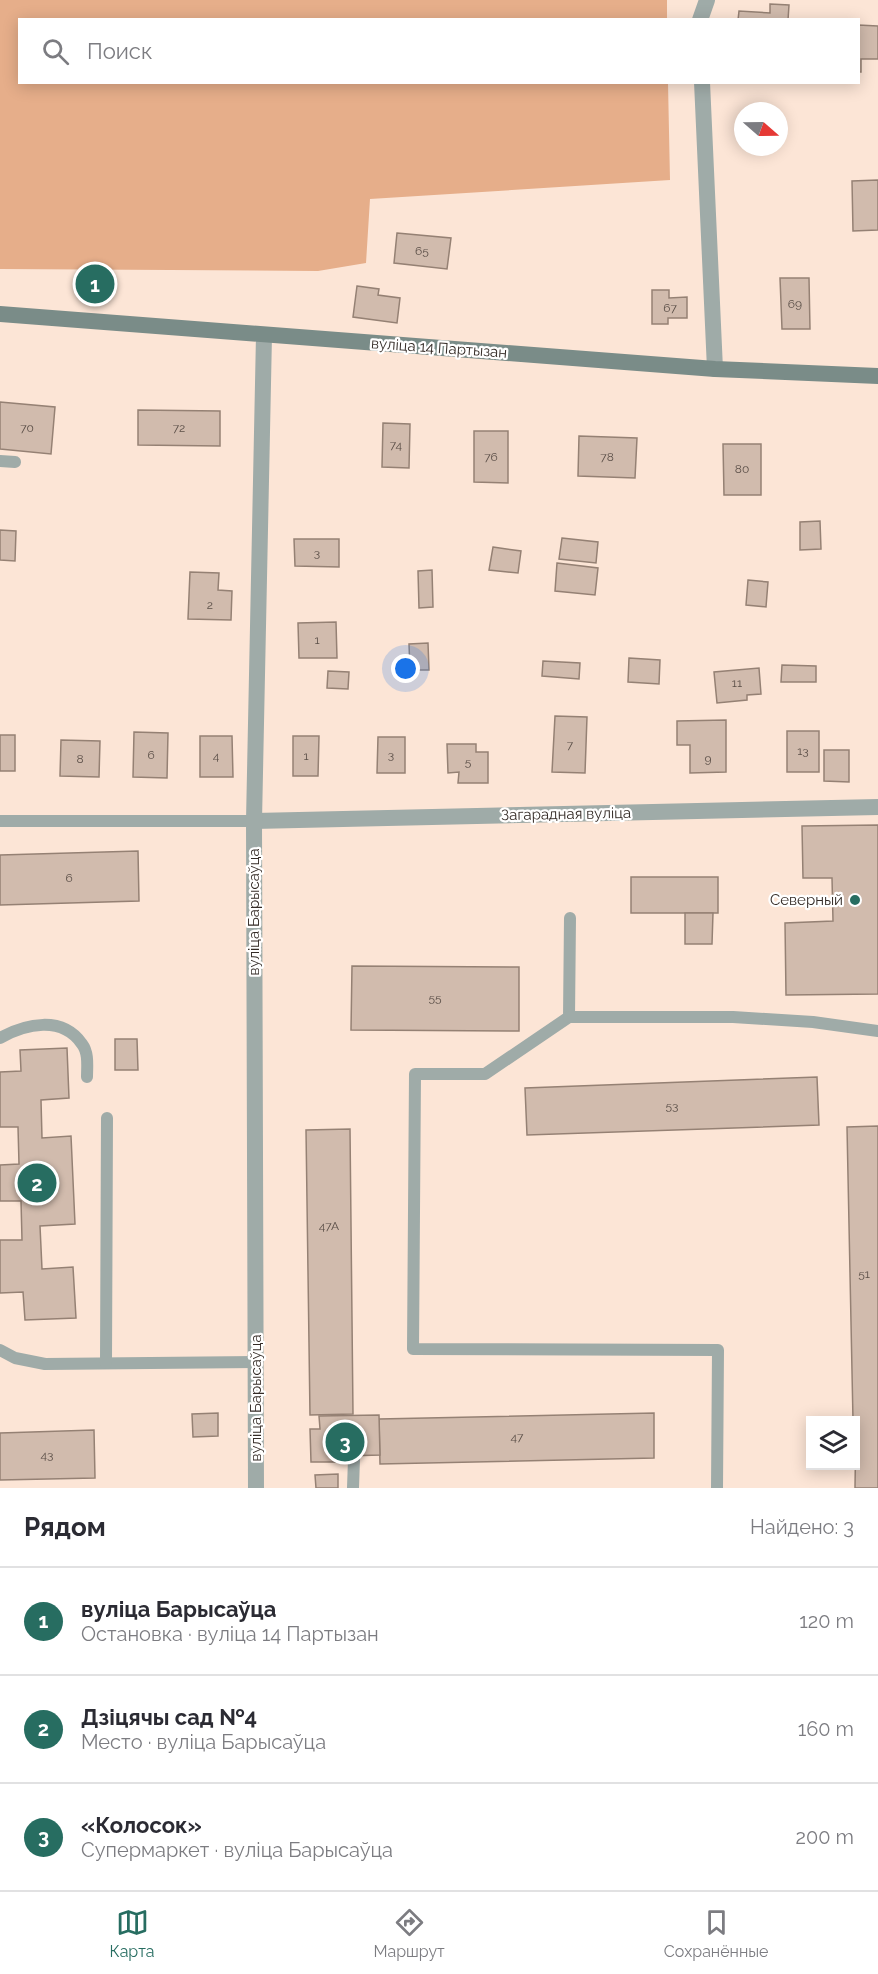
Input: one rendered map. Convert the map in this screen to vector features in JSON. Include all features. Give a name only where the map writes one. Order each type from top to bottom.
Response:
[{"type":"main road","name":"вуліца 14 Партызан","points":[[0,314],[715,369],[878,376]]},
{"type":"street","points":[[701,18],[707,0]]},
{"type":"street","points":[[702,84],[715,369]]},
{"type":"street","name":"вуліца Барысаўца","points":[[256,1488],[254,821],[264,336]]},
{"type":"street","name":"Загарадная вуліца","points":[[254,821],[878,807]]},
{"type":"lane","points":[[0,461],[15,462]]},
{"type":"lane","points":[[0,821],[254,821]]},
{"type":"lane","points":[[569,1017],[570,918]]},
{"type":"lane","points":[[717,1488],[718,1350],[413,1349],[415,1074],[484,1074],[569,1017],[733,1017],[813,1022],[878,1031]]},
{"type":"lane","points":[[0,1038],[16,1029],[34,1024],[56,1026],[72,1034],[83,1044],[87,1077]]},
{"type":"lane","points":[[106,1363],[107,1118]]},
{"type":"lane","points":[[0,1350],[15,1358],[45,1364],[256,1362]]},
{"type":"lane","points":[[353,1488],[354,1459]]},
{"type":"shaded area","points":[[0,0],[667,0],[667,18],[18,18],[18,84],[668,84],[670,180],[370,199],[366,263],[318,271],[0,269]]},
{"type":"building","points":[[770,4],[789,5],[788,18],[738,18],[739,11],[770,13]]},
{"type":"building","points":[[860,25],[878,26],[878,59],[861,59],[861,72]]},
{"type":"building","points":[[878,180],[878,230],[853,231],[852,181]]},
{"type":"building","points":[[397,233],[451,238],[447,269],[394,263]]},
{"type":"building","points":[[780,278],[809,278],[810,329],[782,329]]},
{"type":"building","points":[[357,286],[379,289],[378,295],[400,298],[397,323],[353,317]]},
{"type":"building","points":[[652,290],[669,290],[669,298],[687,297],[687,318],[668,318],[668,324],[652,324]]},
{"type":"building","points":[[0,402],[55,407],[51,454],[0,449]]},
{"type":"building","points":[[138,410],[220,411],[220,446],[138,445]]},
{"type":"building","points":[[383,423],[410,424],[409,468],[382,467]]},
{"type":"building","points":[[474,431],[508,431],[508,483],[474,482]]},
{"type":"building","points":[[579,436],[637,438],[635,478],[578,476]]},
{"type":"building","points":[[723,444],[761,444],[761,495],[724,495]]},
{"type":"building","points":[[820,521],[821,549],[800,550],[800,522]]},
{"type":"building","points":[[0,530],[16,531],[15,561],[0,560]]},
{"type":"building","points":[[562,538],[598,542],[596,563],[559,559]]},
{"type":"building","points":[[294,539],[339,539],[339,567],[295,566]]},
{"type":"building","points":[[493,547],[521,551],[518,573],[489,570]]},
{"type":"building","points":[[557,563],[598,568],[595,595],[555,591]]},
{"type":"building","points":[[432,570],[433,607],[419,608],[418,571]]},
{"type":"building","points":[[190,572],[219,573],[218,590],[232,591],[231,620],[188,619]]},
{"type":"building","points":[[748,580],[768,582],[766,607],[746,605]]},
{"type":"building","points":[[336,622],[337,658],[299,658],[298,623]]},
{"type":"building","points":[[428,643],[429,670],[410,670],[409,644]]},
{"type":"building","points":[[629,658],[660,660],[659,684],[628,682]]},
{"type":"building","points":[[543,661],[580,663],[579,679],[542,676]]},
{"type":"building","points":[[782,665],[816,666],[816,682],[781,682]]},
{"type":"building","points":[[759,668],[761,694],[747,695],[747,700],[717,703],[714,672]]},
{"type":"building","points":[[328,671],[349,672],[348,689],[327,688]]},
{"type":"building","points":[[555,716],[587,717],[585,773],[552,772]]},
{"type":"building","points":[[726,720],[726,772],[690,773],[690,745],[677,745],[677,721]]},
{"type":"building","points":[[787,731],[819,731],[819,772],[787,772]]},
{"type":"building","points":[[134,732],[168,733],[167,778],[133,777]]},
{"type":"building","points":[[0,735],[15,735],[15,771],[0,771]]},
{"type":"building","points":[[200,736],[232,736],[233,777],[200,777]]},
{"type":"building","points":[[293,736],[319,736],[318,776],[293,776]]},
{"type":"building","points":[[378,737],[405,737],[405,773],[377,773]]},
{"type":"building","points":[[61,740],[100,741],[99,777],[60,776]]},
{"type":"building","points":[[447,744],[476,744],[476,752],[488,752],[488,783],[458,783],[459,772],[448,773]]},
{"type":"building","points":[[824,750],[849,750],[849,782],[824,781]]},
{"type":"building","name":"Северный","points":[[878,825],[878,994],[786,995],[785,923],[833,921],[832,878],[803,878],[802,826]]},
{"type":"building","points":[[138,851],[139,901],[0,905],[0,855]]},
{"type":"building","points":[[631,877],[718,877],[718,913],[631,913]]},
{"type":"building","points":[[685,913],[713,913],[712,944],[685,944]]},
{"type":"building","points":[[352,966],[519,967],[519,1031],[351,1030]]},
{"type":"building","points":[[115,1039],[137,1039],[138,1070],[115,1070]]},
{"type":"building","points":[[67,1048],[69,1098],[41,1100],[42,1138],[71,1136],[75,1224],[40,1226],[42,1269],[73,1267],[76,1318],[25,1320],[23,1292],[0,1293],[0,1240],[22,1240],[21,1201],[0,1201],[0,1165],[19,1164],[18,1127],[0,1127],[0,1072],[21,1071],[20,1050]]},
{"type":"building","points":[[817,1077],[819,1125],[527,1135],[525,1088]]},
{"type":"building","points":[[878,1126],[878,1488],[855,1488],[855,1470],[860,1470],[860,1416],[853,1416],[847,1127]]},
{"type":"building","points":[[350,1129],[353,1414],[310,1415],[306,1130]]},
{"type":"building","points":[[218,1413],[218,1436],[193,1437],[192,1414]]},
{"type":"building","points":[[654,1413],[654,1458],[380,1464],[379,1419]]},
{"type":"building","points":[[379,1415],[380,1455],[345,1456],[346,1462],[311,1462],[310,1429],[320,1429],[319,1416]]},
{"type":"building","points":[[94,1430],[95,1478],[0,1480],[0,1433]]},
{"type":"building","points":[[338,1474],[338,1488],[316,1488],[315,1475]]},
{"type":"place","name":"вуліца Барысаўца","points":[[95,284]]},
{"type":"place","name":"Северный","points":[[855,900]]},
{"type":"place","name":"Дзіцячы сад №4","points":[[37,1183]]},
{"type":"place","name":"«Колосок»","points":[[345,1442]]}]
